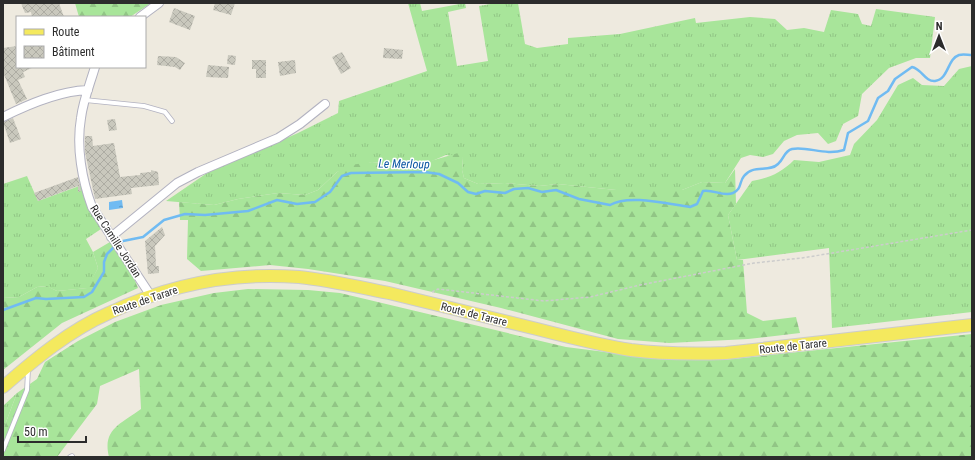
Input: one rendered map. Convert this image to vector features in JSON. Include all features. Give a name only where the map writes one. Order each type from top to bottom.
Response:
[{"type":"main road","name":"Route de Tarare","points":[[3,387],[29,365],[78,330],[108,313],[151,296],[210,280],[298,277],[345,283],[589,342],[631,350],[682,353],[726,353],[972,325]]},
{"type":"street","points":[[141,16],[159,3]]},
{"type":"street","name":"Rue Camille Jordan","points":[[95,68],[85,100],[80,124],[80,155],[83,175],[92,207],[121,253],[151,296]]},
{"type":"street","points":[[3,117],[48,98],[76,90],[88,90]]},
{"type":"street","points":[[112,238],[177,182],[278,138],[300,124],[325,104]]},
{"type":"lane","points":[[85,100],[144,106],[165,112],[172,121]]},
{"type":"lane","points":[[3,450],[27,390],[29,365]]},
{"type":"path","points":[[416,299],[438,289],[544,301],[590,297],[640,285],[754,263],[802,258],[972,230]]},
{"type":"green space","points":[[75,3],[151,3],[132,16],[79,16]]},
{"type":"green space","points":[[408,3],[420,3],[422,11],[465,3],[466,8],[448,12],[457,66],[488,61],[479,6],[496,3],[518,3],[525,44],[537,48],[568,44],[568,38],[620,34],[695,18],[696,23],[750,17],[775,19],[787,30],[804,28],[824,32],[831,10],[858,14],[862,24],[871,26],[876,9],[935,17],[930,58],[916,58],[889,68],[862,94],[858,116],[843,124],[836,141],[828,144],[818,133],[797,135],[784,141],[773,154],[763,157],[750,155],[741,158],[725,183],[702,182],[682,190],[616,190],[558,184],[539,186],[505,183],[478,184],[464,178],[462,170],[463,158],[446,155],[425,164],[413,166],[372,162],[337,172],[318,190],[305,195],[278,193],[238,199],[214,205],[166,201],[207,173],[298,133],[338,113],[339,101],[427,71]]},
{"type":"green space","points":[[972,66],[972,312],[832,328],[829,248],[737,260],[728,215],[752,181],[774,174],[794,160],[819,162],[850,155],[854,144],[877,120],[898,85],[913,78],[922,85],[944,86],[959,69]]},
{"type":"green space","points":[[458,153],[463,158],[462,170],[464,178],[478,184],[505,183],[539,186],[558,184],[616,190],[682,190],[702,182],[725,183],[735,169],[736,204],[728,215],[737,260],[743,260],[747,313],[763,321],[796,317],[800,333],[748,339],[669,343],[618,339],[501,308],[385,281],[308,269],[270,265],[201,271],[187,259],[188,220],[180,220],[179,202],[214,205],[238,199],[278,193],[305,195],[318,190],[337,172],[350,165],[372,162],[413,166]]},
{"type":"green space","points":[[27,176],[38,201],[82,185],[86,203],[101,229],[86,239],[93,252],[98,268],[88,288],[57,291],[46,286],[37,287],[19,297],[3,298],[3,184]]},
{"type":"green space","points":[[110,242],[134,278],[138,288],[62,323],[3,370],[3,298],[19,297],[37,287],[47,286],[57,291],[87,288],[98,268],[93,252]]},
{"type":"green space","points":[[248,289],[308,290],[340,293],[566,347],[660,359],[722,360],[972,334],[972,457],[109,457],[108,440],[111,433],[120,423],[141,409],[139,369],[100,386],[97,404],[57,457],[3,457],[3,430],[17,393],[37,379],[45,362],[78,341],[115,322],[161,305],[214,293]]},
{"type":"green space","points":[[17,393],[3,430],[3,406]]},
{"type":"water","points":[[122,200],[123,208],[109,210],[109,202]]},
{"type":"building","points":[[21,3],[59,3],[64,16],[32,16],[31,12],[25,13]]},
{"type":"building","points":[[215,3],[235,3],[231,15],[213,10]]},
{"type":"building","points":[[174,8],[195,16],[190,30],[169,22]]},
{"type":"building","points":[[16,46],[16,68],[32,68],[23,72],[25,77],[18,80],[27,99],[16,104],[3,72],[3,48]]},
{"type":"building","points":[[384,48],[403,50],[402,59],[383,58]]},
{"type":"building","points":[[342,52],[351,68],[341,74],[332,57]]},
{"type":"building","points":[[228,55],[236,56],[235,65],[227,64]]},
{"type":"building","points":[[158,56],[176,57],[185,63],[180,70],[175,67],[157,65]]},
{"type":"building","points":[[252,60],[266,60],[266,78],[256,78],[256,69],[252,69]]},
{"type":"building","points":[[295,60],[296,73],[280,76],[278,62]]},
{"type":"building","points":[[208,65],[229,67],[228,78],[206,77]]},
{"type":"building","points":[[13,118],[21,139],[10,143],[3,122]]},
{"type":"building","points":[[115,119],[117,130],[109,131],[107,120]]},
{"type":"building","points":[[85,136],[92,136],[93,146],[114,143],[120,177],[140,175],[140,173],[151,172],[151,170],[158,172],[159,185],[131,188],[132,194],[95,199],[85,152]]},
{"type":"building","points":[[78,177],[81,191],[78,192],[78,186],[38,201],[34,193]]},
{"type":"building","points":[[162,227],[165,235],[155,246],[156,266],[159,266],[159,273],[148,274],[145,241]]},
{"type":"waterway","name":"Le Merloup","points":[[3,310],[36,298],[46,299],[84,297],[92,292],[104,272],[104,262],[107,254],[114,247],[123,241],[143,237],[164,220],[185,214],[205,215],[248,211],[277,200],[297,204],[315,202],[330,192],[342,176],[351,173],[425,172],[439,174],[458,183],[468,192],[476,194],[485,191],[505,193],[514,189],[528,188],[542,192],[556,190],[579,199],[610,205],[627,200],[638,200],[690,207],[697,204],[703,191],[726,194],[733,193],[738,190],[742,178],[748,172],[756,169],[774,167],[789,150],[798,148],[823,152],[837,152],[844,150],[848,133],[868,121],[878,98],[888,91],[895,79],[912,67],[918,70],[929,80],[935,81],[943,77],[955,57],[959,55],[972,55]]}]
